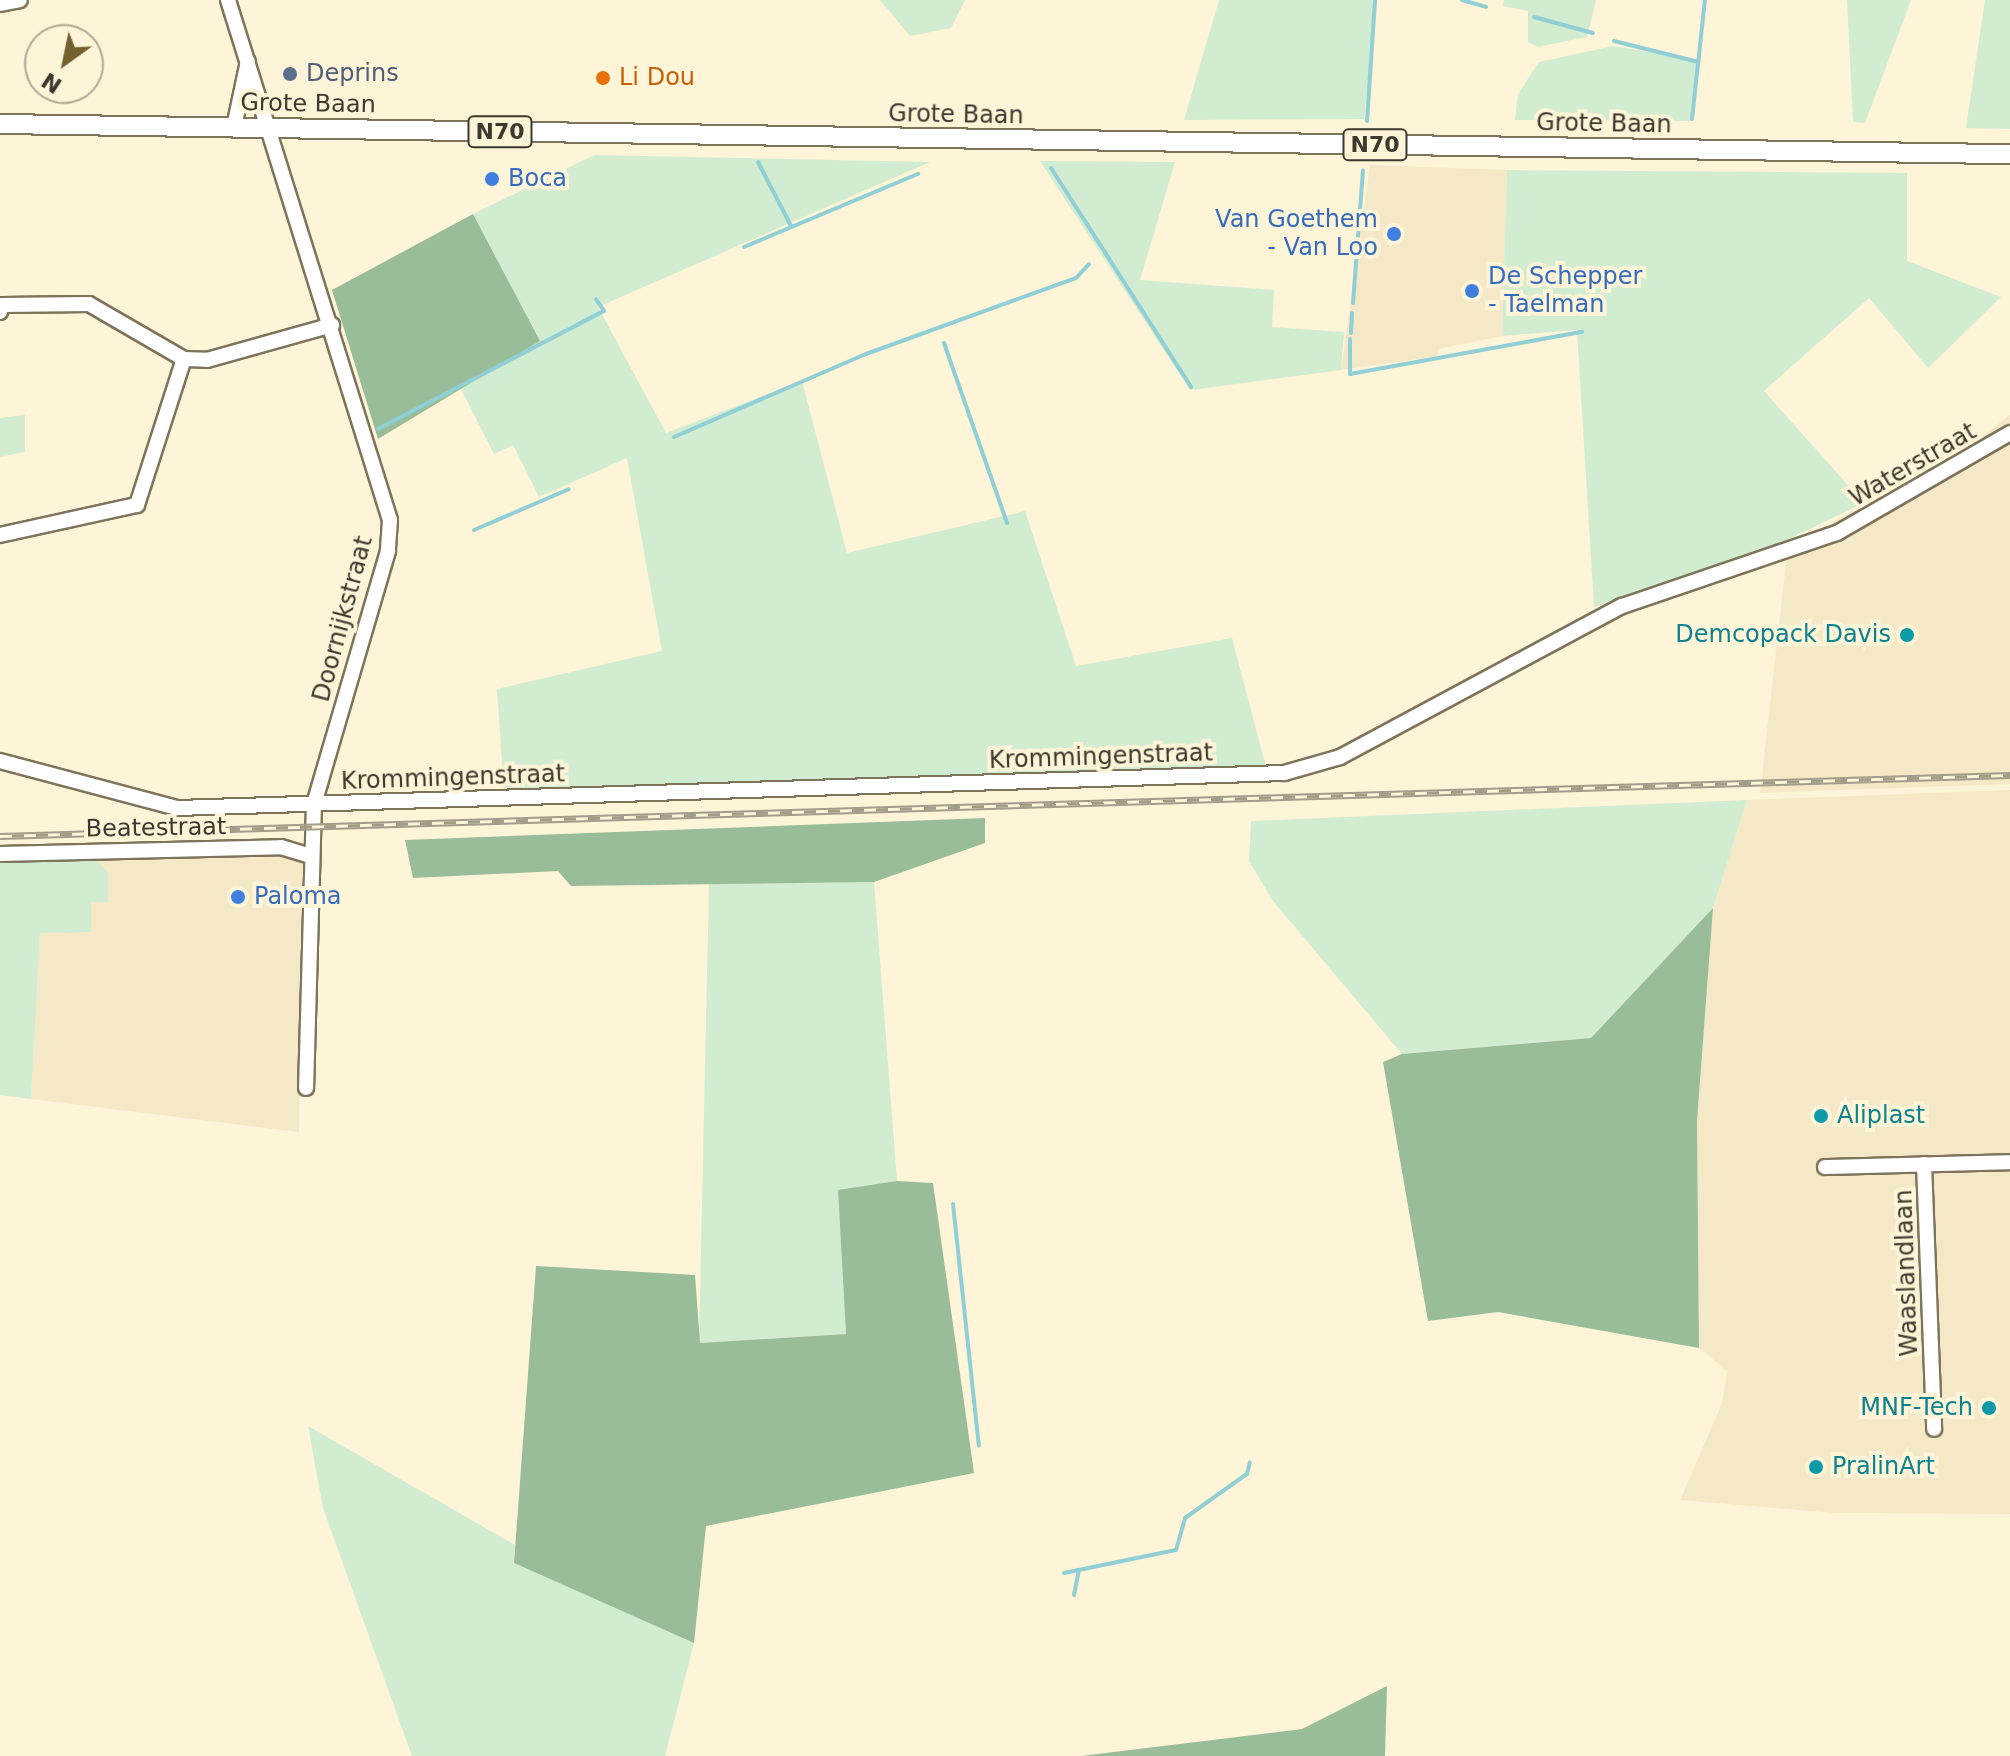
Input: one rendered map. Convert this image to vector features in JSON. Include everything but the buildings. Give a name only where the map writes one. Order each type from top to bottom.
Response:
[{"type":"main road","name":"Grote Baan","points":[[0,124],[2010,154]]},
{"type":"street","points":[[0,4],[20,0]]},
{"type":"street","name":"Doornijkstraat","points":[[228,0],[271,128],[390,520],[388,551],[314,804],[306,1088]]},
{"type":"street","points":[[234,127],[248,60]]},
{"type":"street","points":[[1,308],[89,304],[184,359],[207,360],[332,325]]},
{"type":"street","points":[[0,535],[137,505],[184,359]]},
{"type":"street","name":"Waterstraat","points":[[1837,533],[2010,433]]},
{"type":"street","name":"Krommingenstraat","points":[[0,761],[177,808],[1284,773],[1340,757],[1622,606],[1837,533]]},
{"type":"street","name":"Beatestraat","points":[[0,854],[281,847],[311,856]]},
{"type":"street","name":"Waaslandlaan","points":[[1825,1167],[2010,1162]]},
{"type":"street","name":"Waaslandlaan","points":[[1924,1164],[1934,1429]]},
{"type":"shaded area","points":[[1370,165],[1507,170],[1502,336],[1438,349],[1438,356],[1341,370]]},
{"type":"shaded area","points":[[2010,415],[2010,784],[1760,793],[1788,546],[1956,456]]},
{"type":"shaded area","points":[[2010,790],[2010,1514],[1834,1513],[1680,1500],[1722,1403],[1727,1371],[1699,1348],[1697,1121],[1713,908],[1747,800]]},
{"type":"shaded area","points":[[303,854],[299,1132],[31,1099],[40,932],[91,902],[108,902],[93,857]]},
{"type":"green space","points":[[880,0],[965,0],[951,28],[910,36]]},
{"type":"green space","points":[[1219,0],[1377,0],[1364,119],[1184,120]]},
{"type":"green space","points":[[1504,0],[1596,0],[1587,37],[1538,47],[1528,42],[1528,11],[1503,6]]},
{"type":"green space","points":[[1847,0],[1911,0],[1865,123],[1853,122]]},
{"type":"green space","points":[[1985,0],[2010,0],[2010,129],[1966,128]]},
{"type":"green space","points":[[1613,46],[1697,60],[1693,121],[1515,120],[1518,94],[1539,62]]},
{"type":"green space","points":[[594,155],[930,162],[598,307],[666,433],[802,381],[847,553],[1025,511],[1076,666],[1232,638],[1266,767],[504,793],[497,689],[662,651],[627,458],[539,497],[513,445],[494,454],[460,387],[540,341],[473,214]]},
{"type":"green space","points":[[1040,161],[1175,162],[1140,280],[1274,290],[1272,327],[1344,332],[1341,370],[1190,390]]},
{"type":"green space","points":[[1507,170],[1907,173],[1907,261],[2001,297],[1928,368],[1869,298],[1764,391],[1864,503],[1774,546],[1594,607],[1577,330],[1502,336]]},
{"type":"green space","points":[[473,214],[540,341],[378,439],[332,290]]},
{"type":"green space","points":[[25,415],[25,452],[0,457],[0,418]]},
{"type":"green space","points":[[1747,800],[1713,908],[1591,1038],[1402,1054],[1273,901],[1249,861],[1251,821]]},
{"type":"green space","points":[[985,818],[985,843],[874,882],[571,886],[558,871],[413,878],[405,840]]},
{"type":"green space","points":[[93,857],[108,873],[108,902],[91,902],[91,932],[40,933],[31,1099],[0,1095],[0,859]]},
{"type":"green space","points":[[874,882],[897,1181],[838,1191],[846,1334],[699,1343],[709,884]]},
{"type":"green space","points":[[1713,908],[1697,1121],[1699,1348],[1498,1312],[1428,1321],[1383,1062],[1402,1054],[1591,1038]]},
{"type":"green space","points":[[897,1181],[933,1183],[974,1473],[706,1526],[694,1643],[514,1563],[536,1266],[695,1275],[700,1343],[846,1334],[838,1190]]},
{"type":"green space","points":[[308,1426],[515,1545],[514,1563],[694,1643],[665,1756],[412,1756],[323,1508]]},
{"type":"green space","points":[[1387,1686],[1385,1756],[1081,1756],[1302,1729]]},
{"type":"waterway","points":[[1367,121],[1375,0]]},
{"type":"waterway","points":[[1462,0],[1486,7]]},
{"type":"waterway","points":[[1692,119],[1705,0]]},
{"type":"waterway","points":[[1534,17],[1593,33]]},
{"type":"waterway","points":[[1614,41],[1698,62]]},
{"type":"waterway","points":[[758,162],[791,226]]},
{"type":"waterway","points":[[1051,168],[1191,387]]},
{"type":"waterway","points":[[1353,303],[1363,170]]},
{"type":"waterway","points":[[744,247],[918,174]]},
{"type":"waterway","points":[[674,437],[866,354],[1076,278],[1089,264]]},
{"type":"waterway","points":[[378,429],[604,311],[596,299]]},
{"type":"waterway","points":[[1351,333],[1352,313]]},
{"type":"waterway","points":[[1350,339],[1350,374],[1582,332]]},
{"type":"waterway","points":[[944,343],[1007,523]]},
{"type":"waterway","points":[[474,530],[569,489]]},
{"type":"waterway","points":[[953,1204],[979,1446]]},
{"type":"waterway","points":[[1064,1573],[1176,1550],[1185,1518],[1247,1474],[1250,1462]]},
{"type":"waterway","points":[[1074,1595],[1079,1570]]},
{"type":"railway","points":[[0,836],[2010,775]]},
{"type":"place","name":"Deprins","points":[[290,74]]},
{"type":"place","name":"Li Dou","points":[[603,78]]},
{"type":"place","name":"Boca","points":[[492,179]]},
{"type":"place","name":"Van Goethem - Van Loo","points":[[1394,234]]},
{"type":"place","name":"De Schepper - Taelman","points":[[1472,291]]},
{"type":"place","name":"Demcopack Davis","points":[[1907,635]]},
{"type":"place","name":"Paloma","points":[[238,897]]},
{"type":"place","name":"Aliplast","points":[[1821,1116]]},
{"type":"place","name":"MNF-Tech","points":[[1989,1408]]},
{"type":"place","name":"PralinArt","points":[[1816,1467]]}]
